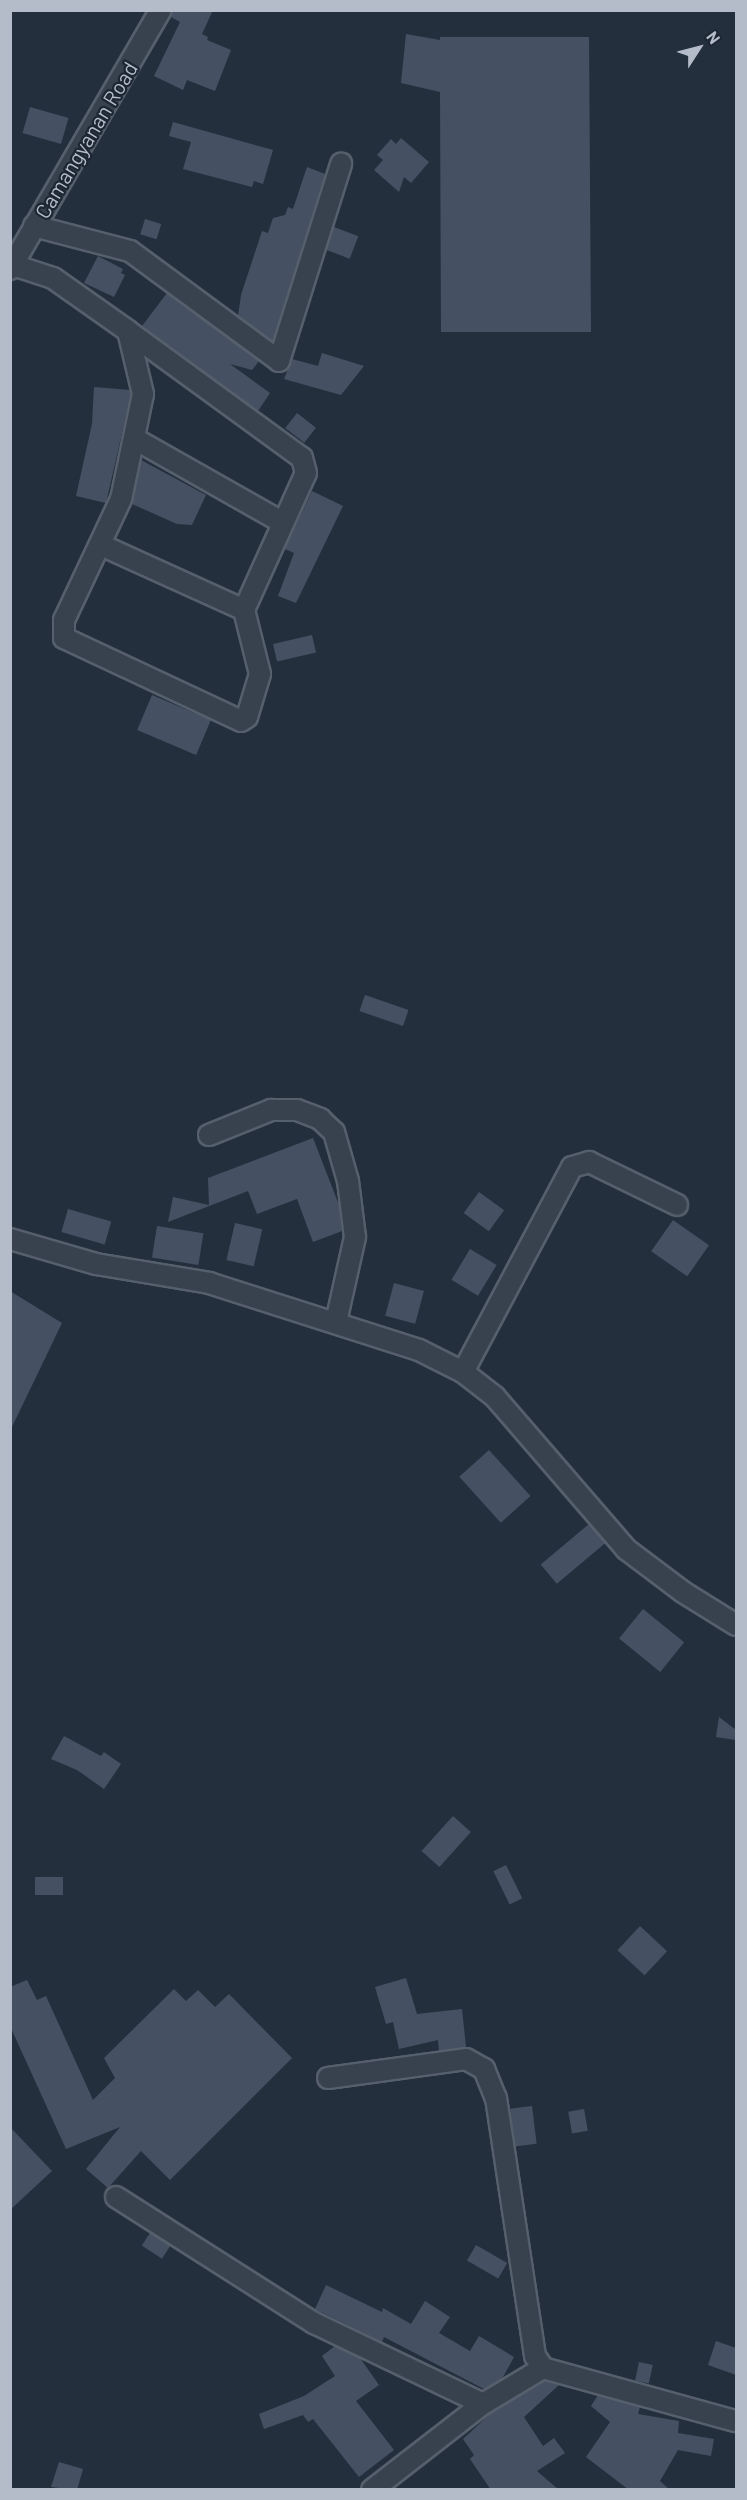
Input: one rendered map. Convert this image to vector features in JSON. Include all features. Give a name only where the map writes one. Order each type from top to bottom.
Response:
[{"type":"street","name":"Camangyanan Road","points":[[12,267],[161,10]]},
{"type":"street","points":[[34,226],[130,251],[279,361],[341,164]]},
{"type":"street","points":[[12,267],[53,278],[128,331],[302,458],[306,473],[244,610],[260,674],[247,717],[241,721],[64,638],[64,620],[121,500],[135,439],[143,394],[128,331]]},
{"type":"street","points":[[135,439],[282,522]]},
{"type":"street","points":[[101,545],[244,610]]},
{"type":"street","points":[[209,1135],[271,1110],[297,1110],[320,1119],[334,1132],[348,1181],[355,1237],[336,1322]]},
{"type":"street","points":[[462,1372],[572,1167],[589,1161],[677,1205]]},
{"type":"street","points":[[10,1239],[96,1264],[209,1283],[419,1350],[462,1372],[495,1397],[626,1549],[683,1592],[736,1625]]},
{"type":"street","points":[[328,2078],[466,2059],[484,2069],[496,2098],[535,2356],[543,2368],[736,2421]]},
{"type":"street","points":[[116,2197],[315,2323],[483,2404]]},
{"type":"street","points":[[372,2490],[483,2404],[543,2368]]},
{"type":"building","points":[[173,10],[213,10],[202,34],[208,37],[207,40],[231,50],[215,91],[187,80],[183,90],[154,76],[180,22],[171,17]]},
{"type":"building","points":[[406,34],[440,40],[440,37],[589,37],[591,332],[441,332],[440,92],[401,83]]},
{"type":"building","points":[[30,107],[68,118],[61,144],[23,133]]},
{"type":"building","points":[[173,122],[273,150],[263,184],[254,181],[252,187],[183,169],[191,142],[169,136]]},
{"type":"building","points":[[401,138],[429,162],[411,183],[404,177],[399,192],[374,170],[383,160],[377,155],[391,139],[396,144]]},
{"type":"building","points":[[307,167],[325,174],[273,341],[238,316],[241,295],[262,231],[268,233],[273,218],[285,215],[288,207],[293,209]]},
{"type":"building","points":[[145,219],[161,224],[157,239],[140,234]]},
{"type":"building","points":[[334,227],[358,236],[350,259],[325,249]]},
{"type":"building","points":[[98,256],[123,269],[121,273],[125,275],[114,297],[84,283]]},
{"type":"building","points":[[167,293],[259,361],[252,370],[230,364],[270,393],[258,411],[142,326]]},
{"type":"building","points":[[322,353],[364,366],[341,395],[284,379],[292,359],[318,366]]},
{"type":"building","points":[[94,387],[130,390],[131,394],[106,503],[76,496],[92,424]]},
{"type":"building","points":[[297,413],[316,428],[304,443],[285,428]]},
{"type":"building","points":[[141,460],[206,495],[192,525],[177,524],[132,504]]},
{"type":"building","points":[[312,491],[343,506],[296,603],[278,596],[294,553],[285,549]]},
{"type":"building","points":[[312,635],[316,653],[277,662],[273,644]]},
{"type":"building","points":[[152,695],[211,720],[196,755],[137,730]]},
{"type":"building","points":[[365,995],[408,1010],[403,1026],[359,1011]]},
{"type":"building","points":[[313,1138],[339,1205],[342,1231],[313,1242],[297,1199],[257,1214],[248,1191],[168,1222],[173,1197],[209,1205],[208,1178]]},
{"type":"building","points":[[479,1192],[504,1210],[489,1231],[464,1213]]},
{"type":"building","points":[[68,1209],[111,1221],[105,1244],[61,1232]]},
{"type":"building","points":[[673,1220],[709,1245],[687,1276],[651,1251]]},
{"type":"building","points":[[235,1223],[262,1229],[254,1266],[226,1260]]},
{"type":"building","points":[[157,1226],[203,1233],[198,1265],[152,1258]]},
{"type":"building","points":[[470,1249],[497,1265],[478,1296],[451,1280]]},
{"type":"building","points":[[394,1283],[424,1291],[415,1324],[385,1316]]},
{"type":"building","points":[[10,1291],[62,1323],[10,1431]]},
{"type":"building","points":[[489,1450],[530,1496],[501,1523],[459,1477]]},
{"type":"building","points":[[589,1524],[605,1543],[557,1584],[541,1564]]},
{"type":"building","points":[[643,1609],[684,1642],[660,1672],[619,1639]]},
{"type":"building","points":[[719,1717],[736,1730],[736,1740],[716,1737]]},
{"type":"building","points":[[64,1736],[101,1756],[104,1752],[121,1764],[104,1789],[77,1770],[51,1759]]},
{"type":"building","points":[[453,1816],[471,1832],[439,1867],[422,1851]]},
{"type":"building","points":[[506,1865],[522,1898],[510,1904],[493,1871]]},
{"type":"building","points":[[35,1877],[63,1877],[63,1895],[35,1895]]},
{"type":"building","points":[[640,1926],[667,1951],[645,1975],[617,1950]]},
{"type":"building","points":[[406,1978],[417,2014],[462,2009],[466,2047],[439,2051],[438,2040],[399,2049],[393,2022],[386,2024],[375,1987]]},
{"type":"building","points":[[27,1980],[37,2000],[46,1996],[93,2100],[115,2078],[104,2058],[174,1989],[186,2001],[198,1990],[215,2007],[229,1994],[292,2058],[170,2180],[141,2151],[108,2188],[86,2169],[120,2127],[66,2149],[10,2026],[10,1987]]},
{"type":"building","points":[[532,2106],[537,2144],[515,2146],[510,2109]]},
{"type":"building","points":[[584,2109],[588,2131],[572,2133],[568,2112]]},
{"type":"building","points":[[10,2127],[52,2171],[10,2210]]},
{"type":"building","points":[[150,2233],[170,2246],[162,2259],[142,2246]]},
{"type":"building","points":[[476,2245],[507,2263],[498,2279],[467,2261]]},
{"type":"building","points":[[326,2285],[382,2312],[383,2308],[411,2324],[425,2301],[450,2317],[439,2333],[470,2351],[479,2336],[514,2357],[502,2379],[484,2389],[384,2337],[382,2342],[315,2309]]},
{"type":"building","points":[[716,2341],[736,2348],[736,2375],[708,2365]]},
{"type":"building","points":[[335,2346],[360,2358],[379,2385],[356,2401],[394,2450],[359,2477],[313,2419],[308,2422],[303,2415],[264,2429],[259,2414],[304,2396],[335,2376],[322,2356]]},
{"type":"building","points":[[639,2362],[653,2365],[649,2383],[635,2381]]},
{"type":"building","points":[[545,2381],[559,2385],[524,2417],[543,2446],[554,2438],[565,2453],[537,2471],[559,2490],[491,2490],[470,2459],[474,2455],[463,2439],[490,2414]]},
{"type":"building","points":[[598,2395],[640,2407],[638,2414],[679,2421],[678,2433],[714,2439],[711,2456],[678,2450],[660,2481],[670,2490],[629,2490],[586,2457],[610,2422],[591,2406]]},
{"type":"building","points":[[59,2462],[83,2469],[77,2490],[51,2487]]}]
